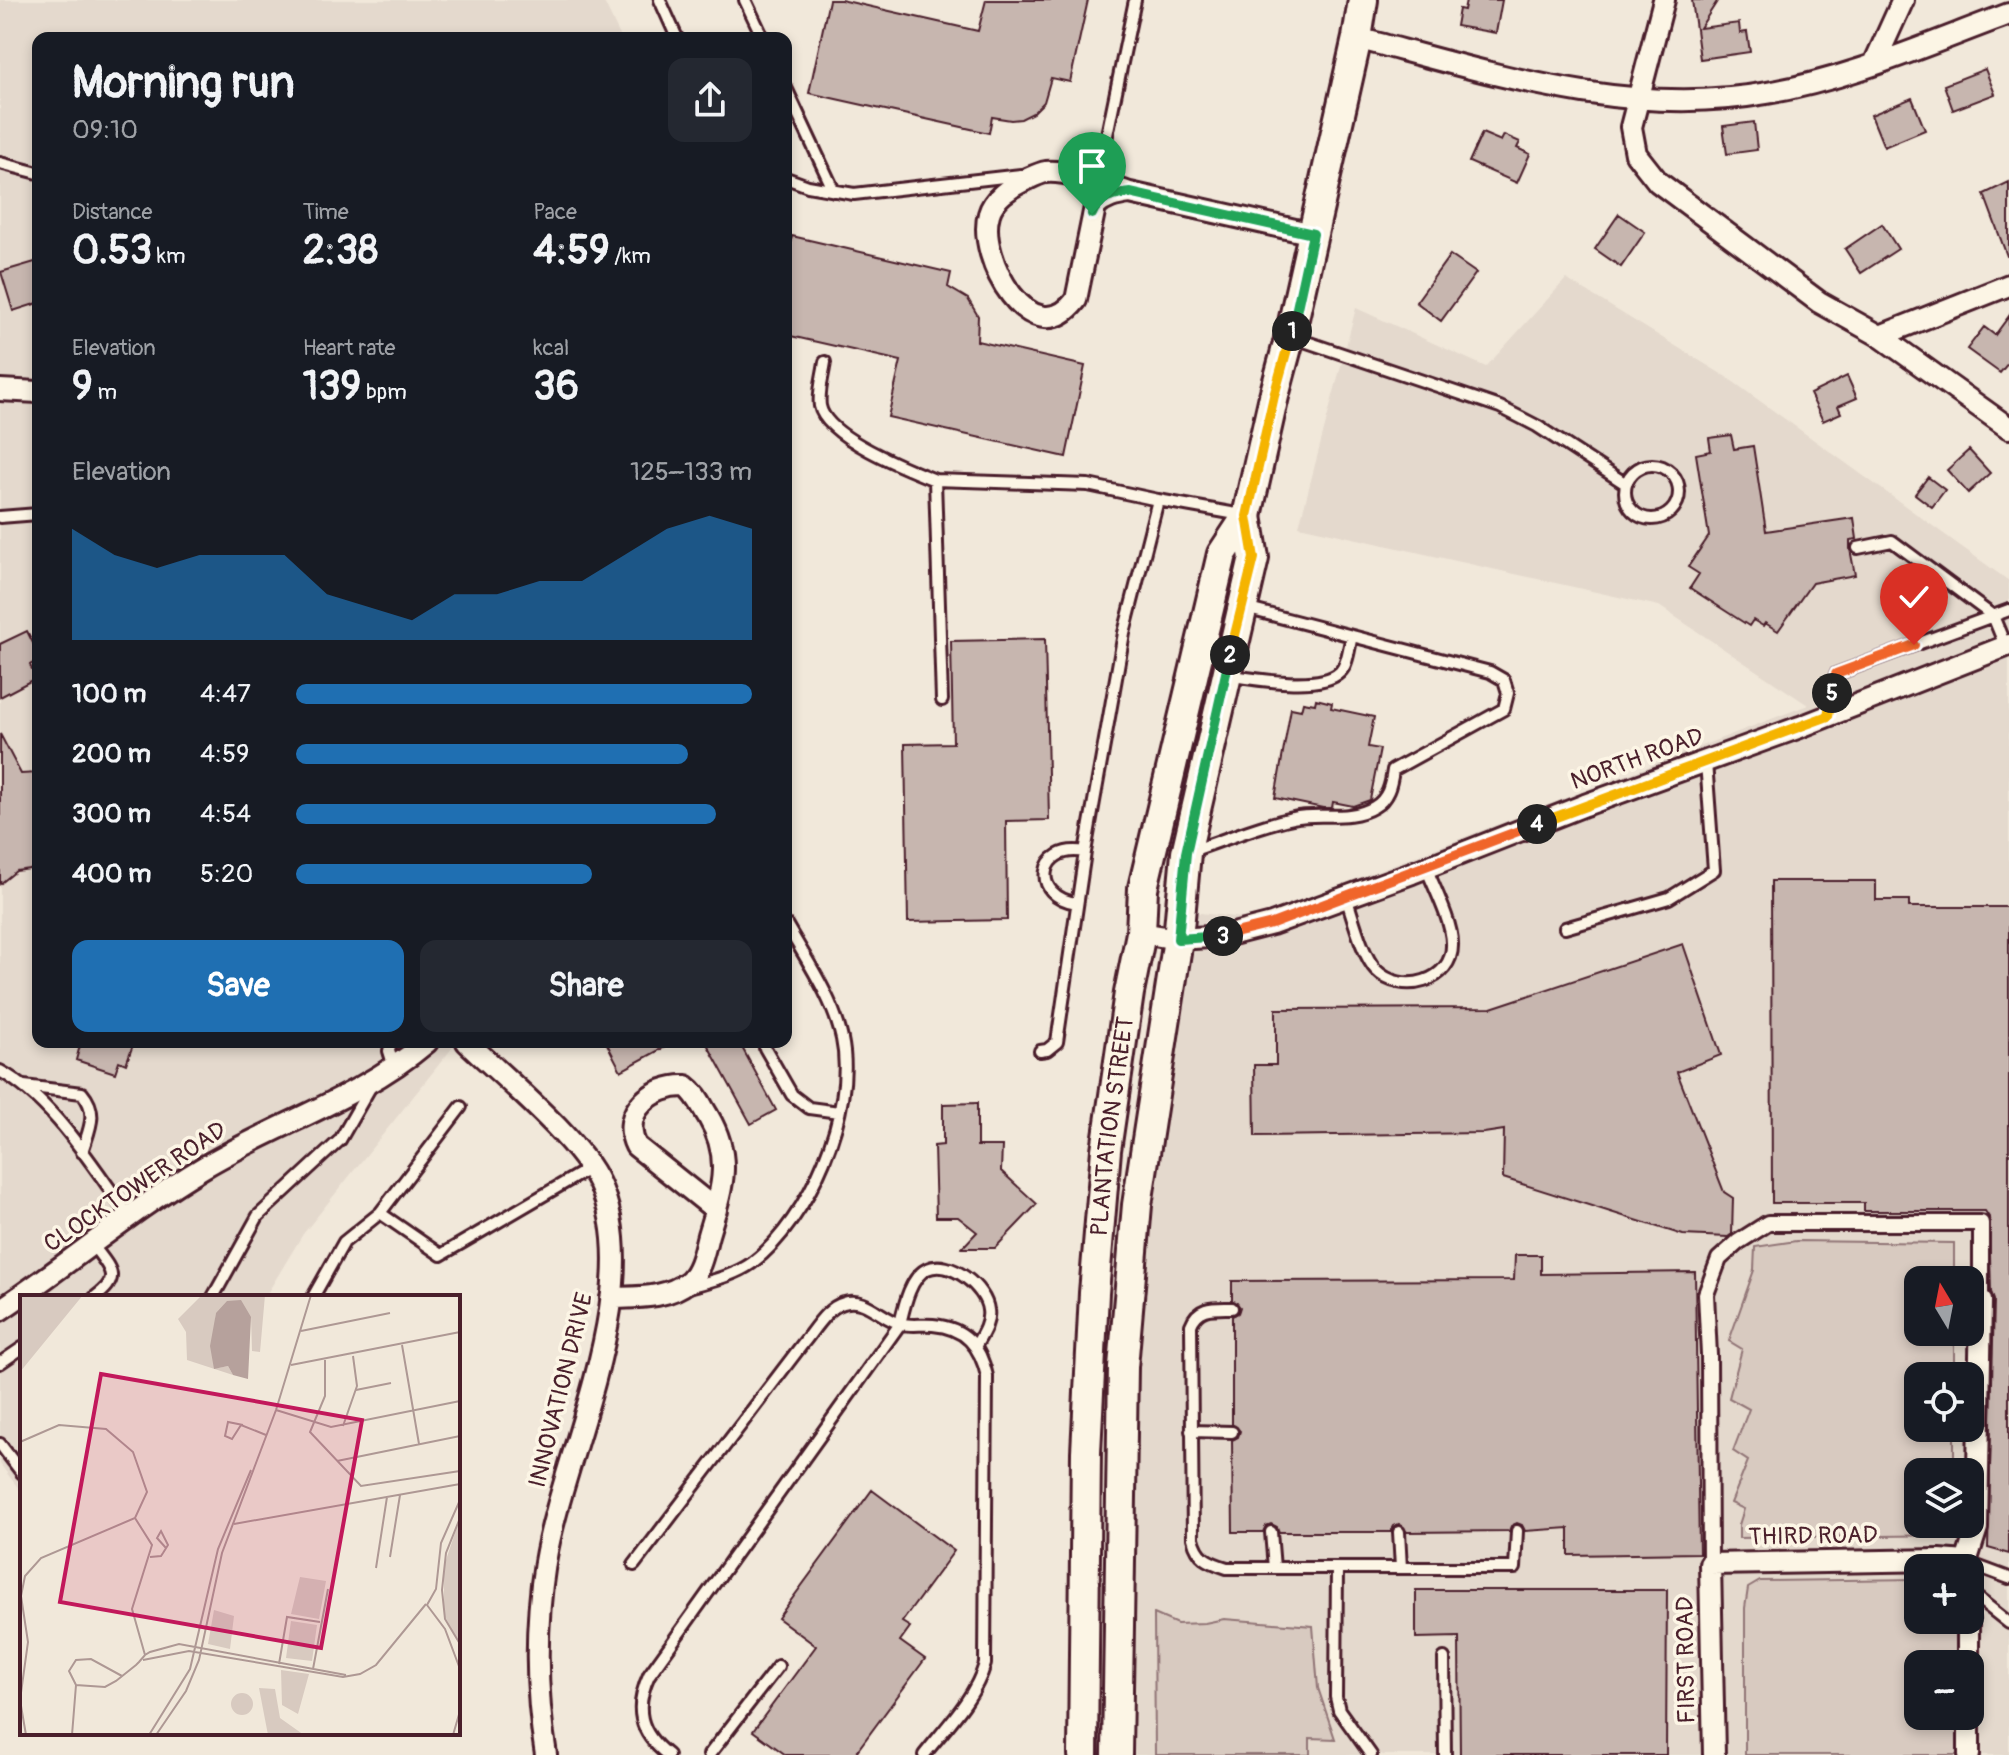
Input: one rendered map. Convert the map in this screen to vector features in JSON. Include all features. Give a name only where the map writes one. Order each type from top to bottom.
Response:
[{"type":"main road","name":"PLANTATION STREET","points":[[1083,1755],[1086,1452],[1094,1293],[1106,1150],[1141,933],[1143,888],[1222,554],[1247,516],[1313,234],[1363,0]]},
{"type":"main road","name":"PLANTATION STREET","points":[[1117,1755],[1125,1337],[1140,1176],[1178,939],[1186,853],[1254,558],[1247,516]]},
{"type":"street","points":[[1664,0],[1631,127],[1636,154],[1658,182],[1819,302],[1880,336],[2009,428]]},
{"type":"street","points":[[1874,64],[1903,0]]},
{"type":"street","points":[[1357,38],[1563,90],[1636,100],[1747,97],[1819,81],[1874,64],[2009,14]]},
{"type":"street","points":[[1130,193],[1111,196],[1095,207],[1076,300],[1064,314],[1044,318],[1030,312],[1010,294],[992,262],[987,236],[988,217],[992,206],[1010,187],[1046,172],[1313,234]]},
{"type":"street","points":[[1880,336],[2009,285]]},
{"type":"street","points":[[0,390],[32,392]]},
{"type":"street","name":"NORTH ROAD","points":[[1141,933],[1178,939],[1225,936],[1272,924],[2008,649]]},
{"type":"street","name":"CLOCKTOWER ROAD","points":[[21,1295],[203,1167],[263,1134],[331,1104],[394,1067],[419,1048]]},
{"type":"street","name":"INNOVATION DRIVE","points":[[473,1048],[552,1124],[590,1168],[599,1181],[612,1228],[614,1275],[603,1345],[546,1559],[536,1657],[539,1713],[546,1755]]},
{"type":"street","points":[[611,1298],[650,1297],[668,1293],[686,1283],[697,1269],[716,1210],[723,1185],[721,1145],[694,1092],[686,1086],[658,1091],[648,1097],[636,1112],[631,1128],[636,1146],[716,1210]]},
{"type":"street","points":[[1710,1564],[1706,1294],[1719,1259],[1738,1242],[1768,1223],[1981,1223],[1981,1266]]},
{"type":"street","name":"CLOCKTOWER ROAD","points":[[0,1310],[20,1296]]},
{"type":"street","points":[[1969,1554],[1977,1528],[1980,1346]]},
{"type":"street","name":"THIRD ROAD","points":[[1710,1564],[1904,1561]]},
{"type":"street","name":"FIRST ROAD","points":[[1710,1564],[1714,1755]]},
{"type":"street","points":[[1969,1730],[1969,1755]]},
{"type":"lane","points":[[660,0],[674,32]]},
{"type":"lane","points":[[745,0],[760,32]]},
{"type":"lane","points":[[1097,183],[1135,0]]},
{"type":"lane","points":[[792,101],[834,191]]},
{"type":"lane","points":[[0,163],[32,171]]},
{"type":"lane","points":[[792,180],[854,194],[1046,172]]},
{"type":"lane","points":[[1290,336],[1500,407],[1537,426],[1626,484]]},
{"type":"lane","points":[[825,362],[820,407],[825,417],[844,435],[908,470],[935,480],[1088,485],[1247,516]]},
{"type":"lane","points":[[1651,465],[1660,466],[1674,476],[1679,495],[1676,504],[1664,516],[1646,518],[1630,507],[1626,500],[1626,484],[1635,471],[1651,465]]},
{"type":"lane","points":[[935,480],[942,700]]},
{"type":"lane","points":[[1040,1051],[1052,1048],[1057,1042],[1085,852],[1124,633],[1158,500]]},
{"type":"lane","points":[[0,517],[32,514]]},
{"type":"lane","points":[[1858,548],[1892,541],[1993,616],[2008,649]]},
{"type":"lane","points":[[1186,853],[1296,817],[1355,814],[1372,809],[1383,801],[1389,790],[1393,770],[1504,709],[1508,687],[1498,674],[1242,608]]},
{"type":"lane","points":[[1828,716],[1836,674],[2009,610]]},
{"type":"lane","points":[[1226,675],[1267,681],[1305,681],[1329,677],[1343,670],[1352,636]]},
{"type":"lane","points":[[1565,928],[1669,898],[1714,870],[1706,762]]},
{"type":"lane","points":[[1077,903],[1057,898],[1047,885],[1046,867],[1060,853],[1072,850],[1085,852]]},
{"type":"lane","points":[[1346,897],[1374,968],[1388,980],[1404,985],[1425,981],[1442,971],[1450,958],[1453,941],[1426,867]]},
{"type":"lane","points":[[668,1293],[727,1276],[752,1263],[780,1235],[821,1171],[846,1076],[842,1041],[824,990],[792,934]]},
{"type":"lane","points":[[390,1048],[394,1067]]},
{"type":"lane","points":[[765,1048],[792,1095],[809,1108],[839,1112]]},
{"type":"lane","points":[[0,1071],[57,1120],[130,1217]]},
{"type":"lane","points":[[214,1295],[258,1216],[340,1140],[375,1079]]},
{"type":"lane","points":[[21,1086],[82,1093],[91,1103],[92,1117],[82,1152]]},
{"type":"lane","points":[[314,1295],[344,1242],[380,1213],[461,1107]]},
{"type":"lane","points":[[380,1213],[441,1255],[590,1168]]},
{"type":"lane","points":[[92,1244],[113,1278],[110,1285],[98,1295]]},
{"type":"lane","points":[[668,1755],[651,1741],[645,1731],[642,1691],[649,1675],[900,1324],[918,1277],[927,1269],[950,1268],[983,1296],[989,1311],[986,1327],[976,1345]]},
{"type":"lane","points":[[634,1565],[831,1311],[844,1303],[855,1302],[900,1324],[950,1328],[976,1345],[982,1354],[987,1376],[985,1664],[981,1679],[924,1755]]},
{"type":"lane","points":[[1232,1308],[1201,1310],[1194,1316],[1191,1325],[1193,1538],[1199,1555],[1205,1560],[1227,1568],[1515,1568],[1517,1531]]},
{"type":"lane","points":[[0,1363],[20,1349]]},
{"type":"lane","points":[[1191,1431],[1232,1432]]},
{"type":"lane","points":[[0,1444],[20,1470]]},
{"type":"lane","points":[[1271,1532],[1274,1568]]},
{"type":"lane","points":[[1399,1532],[1401,1568]]},
{"type":"lane","points":[[1337,1568],[1336,1697],[1339,1710],[1371,1755]]},
{"type":"lane","points":[[1984,1570],[2009,1578]]},
{"type":"lane","points":[[1984,1603],[2009,1623]]},
{"type":"lane","points":[[1444,1658],[1445,1755]]},
{"type":"lane","points":[[709,1755],[778,1666]]},
{"type":"shaded area","points":[[0,0],[603,0],[618,32],[32,32],[32,1048],[452,1048],[303,1234],[266,1295],[20,1295],[20,1490],[0,1464]]},
{"type":"shaded area","points":[[1566,279],[1728,378],[2009,581],[2009,1755],[1135,1755],[1136,1415],[1144,1238],[1192,912],[1251,919],[1808,705],[1659,606],[1299,526],[1356,308],[1486,367]]},
{"type":"shaded area","points":[[1796,1241],[1954,1243],[1954,1266],[1904,1266],[1904,1346],[1954,1346],[1954,1362],[1904,1362],[1904,1442],[1954,1442],[1954,1458],[1904,1458],[1904,1536],[1739,1538],[1744,1509],[1731,1503],[1748,1461],[1733,1451],[1749,1409],[1729,1398],[1742,1349],[1729,1341],[1754,1270],[1755,1247]]},
{"type":"shaded area","points":[[1904,1579],[1904,1634],[1960,1634],[1960,1650],[1904,1650],[1904,1730],[1960,1730],[1959,1755],[1745,1755],[1745,1608],[1748,1588],[1760,1581]]},
{"type":"shaded area","points":[[1154,1614],[1177,1624],[1224,1619],[1313,1626],[1318,1688],[1335,1739],[1310,1738],[1310,1755],[1155,1755]]},
{"type":"building","points":[[829,0],[841,0],[978,31],[986,0],[1088,0],[1070,82],[1051,78],[1044,102],[1033,113],[1011,120],[992,117],[989,133],[809,93]]},
{"type":"building","points":[[1466,0],[1502,0],[1496,33],[1456,26],[1459,9],[1464,10]]},
{"type":"building","points":[[1692,0],[1718,0],[1700,28],[1739,23],[1740,33],[1747,32],[1750,52],[1700,59]]},
{"type":"building","points":[[1985,69],[1995,94],[1953,110],[1944,85]]},
{"type":"building","points":[[1912,98],[1925,130],[1884,147],[1871,115]]},
{"type":"building","points":[[1754,122],[1757,150],[1727,154],[1723,126]]},
{"type":"building","points":[[1482,133],[1501,141],[1504,135],[1520,142],[1517,148],[1530,154],[1517,183],[1469,162]]},
{"type":"building","points":[[2009,182],[2009,256],[2007,256],[1984,194]]},
{"type":"building","points":[[1619,214],[1645,232],[1621,267],[1595,249]]},
{"type":"building","points":[[1882,224],[1898,249],[1861,273],[1845,249]]},
{"type":"building","points":[[792,236],[951,273],[948,287],[968,299],[978,316],[977,341],[1085,366],[1066,457],[888,417],[901,361],[792,336]]},
{"type":"building","points":[[1450,255],[1476,273],[1441,321],[1416,302]]},
{"type":"building","points":[[32,263],[32,305],[13,311],[1,272]]},
{"type":"building","points":[[2009,316],[2009,362],[2000,373],[1967,349],[1984,327],[1995,335]]},
{"type":"building","points":[[1847,376],[1857,398],[1838,406],[1841,413],[1823,421],[1810,394]]},
{"type":"building","points":[[1731,435],[1734,449],[1753,446],[1766,531],[1854,518],[1857,539],[1850,540],[1850,549],[1855,575],[1812,583],[1778,631],[1753,620],[1749,626],[1690,588],[1699,574],[1688,567],[1709,536],[1696,454],[1711,451],[1709,438]]},
{"type":"building","points":[[1969,450],[1990,473],[1968,493],[1947,470]]},
{"type":"building","points":[[1928,477],[1945,490],[1932,507],[1915,494]]},
{"type":"building","points":[[27,631],[32,641],[32,680],[0,697],[0,644]]},
{"type":"building","points":[[1045,639],[1049,820],[1006,821],[1007,920],[908,922],[905,744],[953,743],[951,641]]},
{"type":"building","points":[[1316,699],[1332,703],[1331,708],[1374,717],[1368,747],[1380,749],[1370,800],[1353,806],[1333,802],[1332,808],[1323,808],[1275,798],[1291,708],[1301,710],[1303,702],[1315,704]]},
{"type":"building","points":[[0,734],[21,774],[32,773],[32,869],[16,871],[0,884]]},
{"type":"building","points":[[1771,881],[1876,881],[1876,900],[1909,900],[1909,907],[2009,907],[2009,1554],[1988,1548],[1994,1300],[1991,1292],[1989,1217],[1985,1211],[1864,1211],[1864,1203],[1772,1203]]},
{"type":"building","points":[[1683,944],[1721,1055],[1677,1072],[1724,1192],[1733,1198],[1732,1234],[1728,1237],[1683,1235],[1503,1178],[1504,1130],[1484,1133],[1255,1136],[1254,1065],[1276,1065],[1276,1009],[1491,1008]]},
{"type":"building","points":[[79,1048],[132,1048],[126,1064],[119,1061],[115,1073],[76,1060]]},
{"type":"building","points":[[609,1048],[663,1048],[621,1071]]},
{"type":"building","points":[[709,1048],[742,1048],[776,1110],[751,1124]]},
{"type":"building","points":[[977,1103],[977,1146],[1002,1146],[1001,1171],[1037,1204],[995,1248],[962,1248],[977,1232],[958,1217],[936,1217],[934,1146],[943,1145],[943,1104]]},
{"type":"building","points":[[1515,1255],[1541,1255],[1541,1274],[1695,1272],[1699,1553],[1569,1555],[1569,1528],[1525,1531],[1517,1523],[1509,1531],[1407,1532],[1399,1524],[1391,1532],[1279,1532],[1271,1524],[1263,1532],[1233,1532],[1232,1440],[1238,1437],[1240,1431],[1232,1424],[1232,1316],[1238,1313],[1240,1307],[1232,1300],[1232,1281],[1514,1280]]},
{"type":"building","points":[[872,1490],[954,1551],[902,1622],[910,1627],[900,1641],[925,1659],[854,1755],[786,1755],[753,1731],[816,1646],[778,1618]]},
{"type":"building","points":[[1416,1590],[1667,1590],[1666,1755],[1460,1755],[1459,1637],[1416,1638]]},
{"type":"route","points":[[1092,214],[1105,199],[1130,193],[1313,234],[1247,516],[1254,558],[1186,853],[1178,939],[1225,936],[1272,924],[1828,716],[1836,674],[1914,645]]}]
